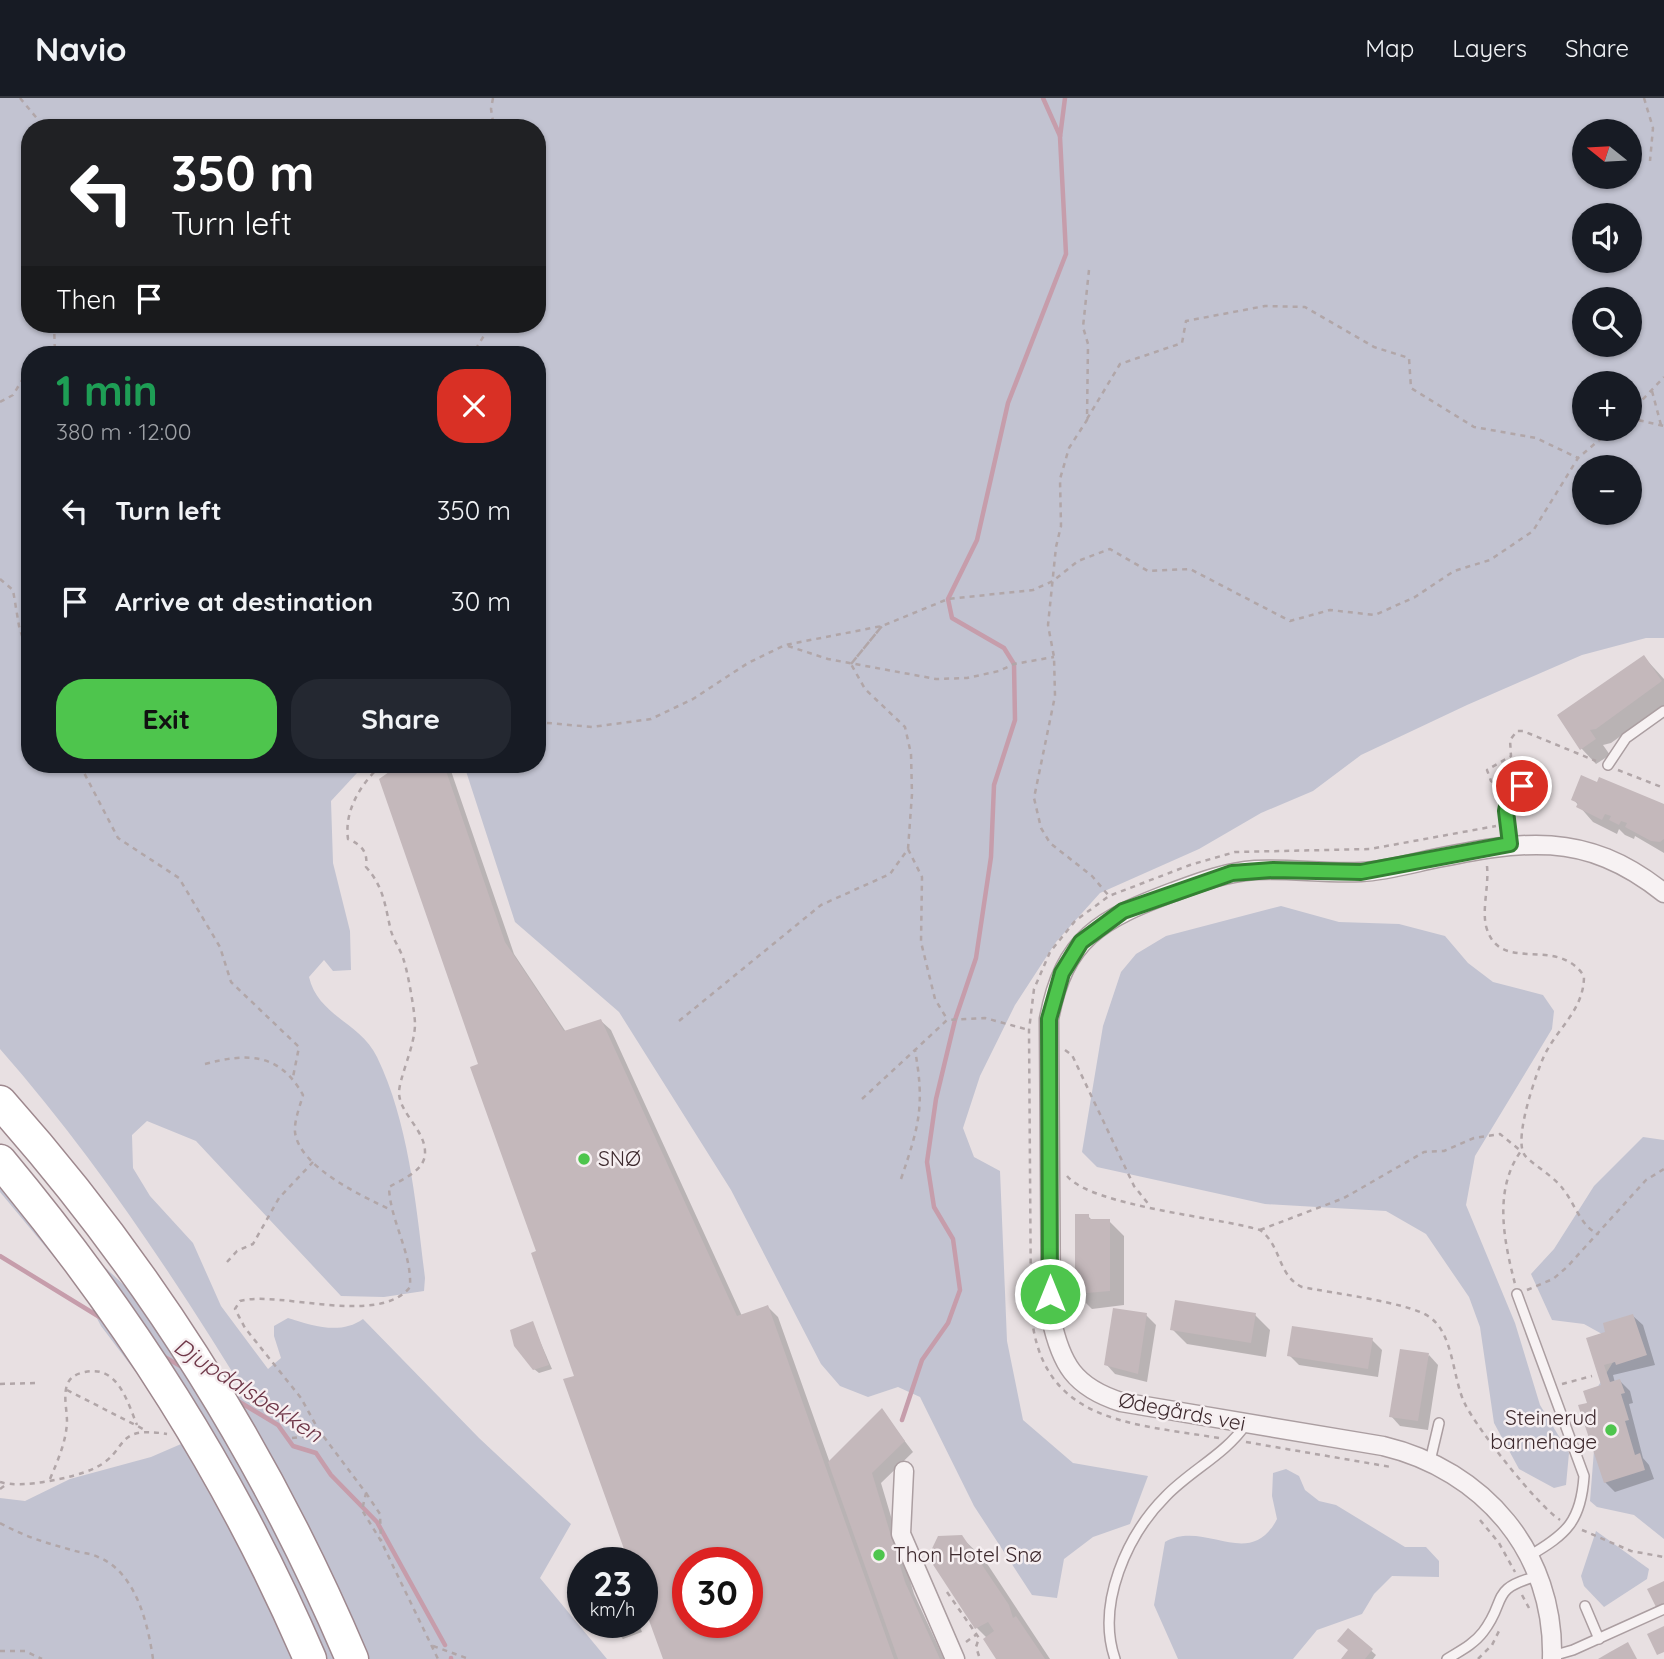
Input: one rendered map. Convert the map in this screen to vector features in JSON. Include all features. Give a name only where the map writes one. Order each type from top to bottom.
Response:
[{"type":"highway","points":[[0,1102],[129,1260],[210,1380],[280,1503],[352,1659]]},
{"type":"highway","points":[[0,1161],[98,1283],[177,1401],[247,1523],[310,1659]]},
{"type":"street","name":"Ødegårds vei","points":[[1552,1658],[1548,1613],[1530,1556],[1494,1505],[1452,1472],[1430,1461],[1384,1446],[1246,1424],[1105,1396],[1078,1380],[1062,1356],[1051,1318],[1048,1039],[1055,988],[1081,942],[1123,911],[1232,873],[1273,870],[1361,872],[1510,844],[1550,844],[1598,855],[1639,874],[1664,893]]},
{"type":"street","points":[[904,1471],[901,1534],[955,1659]]},
{"type":"lane","points":[[1608,765],[1626,738],[1664,711]]},
{"type":"lane","points":[[1510,844],[1509,795],[1516,787],[1532,787]]},
{"type":"lane","points":[[1517,1294],[1584,1476],[1579,1510],[1570,1527],[1555,1541],[1530,1556]]},
{"type":"lane","points":[[1430,1461],[1439,1423]]},
{"type":"lane","points":[[1115,1659],[1110,1643],[1112,1593],[1140,1528],[1165,1496],[1235,1441],[1246,1424]]},
{"type":"lane","points":[[1447,1659],[1483,1632],[1501,1592],[1517,1582],[1538,1576]]},
{"type":"lane","points":[[1585,1606],[1599,1639]]},
{"type":"lane","points":[[1552,1658],[1664,1609]]},
{"type":"path","points":[[20,98],[38,119]]},
{"type":"path","points":[[493,119],[491,109],[494,98]]},
{"type":"path","points":[[1644,98],[1653,128],[1650,161]]},
{"type":"path","points":[[1087,420],[1088,344],[1083,327],[1088,270]]},
{"type":"path","points":[[1109,896],[1092,876],[1050,843],[1041,828],[1034,798],[1055,696],[1054,657],[1048,625],[1061,526],[1060,479],[1069,448],[1120,364],[1182,344],[1186,321],[1265,306],[1305,307],[1374,347],[1409,358],[1411,388],[1444,411],[1474,427],[1535,438],[1572,455]]},
{"type":"path","points":[[1642,402],[1664,377]]},
{"type":"path","points":[[0,402],[13,394],[21,381]]},
{"type":"path","points":[[1652,391],[1662,426]]},
{"type":"path","points":[[1642,420],[1662,426]]},
{"type":"path","points":[[1582,455],[1598,441]]},
{"type":"path","points":[[546,723],[592,727],[651,719],[693,699],[748,663],[785,645],[882,626],[948,599],[1033,590],[1053,581],[1078,561],[1110,549],[1149,571],[1190,569],[1290,621],[1330,610],[1375,615],[1415,597],[1454,571],[1490,560],[1533,531],[1572,468]]},
{"type":"path","points":[[0,579],[13,590],[21,633]]},
{"type":"path","points":[[851,664],[882,626]]},
{"type":"path","points":[[785,645],[851,664],[893,669],[914,677],[957,679],[1054,657]]},
{"type":"path","points":[[851,664],[865,689],[905,727],[911,754],[912,794],[908,849],[922,877],[921,942],[935,999],[947,1020]]},
{"type":"path","points":[[1509,795],[1491,781],[1487,771],[1511,756],[1510,740],[1517,731],[1523,730],[1554,746],[1664,788]]},
{"type":"path","points":[[83,773],[118,838],[179,878],[220,947],[231,982],[299,1047],[293,1077]]},
{"type":"path","points":[[372,773],[364,781],[355,800],[346,829],[348,839],[363,849],[367,857],[366,867],[378,880],[386,901],[392,933],[405,962],[415,1023],[412,1048],[399,1093],[408,1116],[421,1134],[426,1153],[420,1168],[389,1187],[389,1209],[402,1236],[410,1276],[405,1292],[387,1301],[331,1307],[255,1298],[237,1304],[235,1308],[245,1328],[301,1398],[318,1429],[380,1514],[381,1541]]},
{"type":"path","points":[[1398,1470],[1102,1416],[1070,1397],[1045,1367],[1035,1340],[1031,1310],[1029,1030],[1034,989],[1050,952],[1075,921],[1109,896],[1190,865],[1236,852],[1370,849],[1508,825]]},
{"type":"path","points":[[1486,828],[1488,878],[1485,923],[1489,936],[1498,946],[1511,952],[1568,958],[1584,976],[1584,994],[1544,1057],[1524,1121],[1521,1151],[1511,1173],[1503,1210],[1506,1250],[1517,1294],[1553,1279],[1599,1234],[1646,1180],[1664,1169]]},
{"type":"path","points":[[679,1020],[821,905],[890,874],[908,849]]},
{"type":"path","points":[[862,1099],[947,1020],[985,1018],[1029,1030]]},
{"type":"path","points":[[1048,1039],[1072,1055],[1134,1186],[1152,1208]]},
{"type":"path","points":[[901,1179],[919,1126],[922,1090],[915,1050]]},
{"type":"path","points":[[205,1064],[238,1055],[269,1062],[293,1077],[303,1095],[295,1131],[299,1146],[313,1162],[352,1192],[389,1209]]},
{"type":"path","points":[[1260,1230],[1344,1198],[1424,1152],[1444,1151],[1488,1134],[1500,1134],[1527,1159],[1553,1176],[1589,1229],[1599,1234]]},
{"type":"path","points":[[227,1262],[237,1251],[253,1244],[279,1198],[313,1162]]},
{"type":"path","points":[[1065,1173],[1078,1187],[1152,1208],[1260,1230],[1270,1237],[1291,1282],[1302,1287],[1409,1308],[1430,1317],[1439,1326],[1457,1386],[1482,1431],[1553,1516],[1570,1527],[1605,1538],[1631,1551],[1664,1558]]},
{"type":"path","points":[[50,1479],[64,1446],[67,1423],[66,1390],[70,1379],[78,1373],[91,1371],[110,1375],[119,1384],[137,1424]]},
{"type":"path","points":[[1552,1386],[1592,1376]]},
{"type":"path","points":[[0,1384],[36,1383]]},
{"type":"path","points":[[66,1390],[148,1431],[170,1435]]},
{"type":"path","points":[[292,1438],[309,1436],[318,1429]]},
{"type":"path","points":[[0,1482],[39,1484],[93,1469],[104,1462],[123,1438],[148,1431]]},
{"type":"path","points":[[0,1489],[7,1484]]},
{"type":"path","points":[[366,1493],[362,1510],[381,1541],[438,1659]]},
{"type":"path","points":[[1475,1514],[1507,1556],[1531,1611]]},
{"type":"path","points":[[0,1523],[50,1544],[100,1557],[115,1568],[129,1585],[144,1614],[153,1659]]},
{"type":"path","points":[[947,1592],[979,1638],[976,1647],[980,1659]]},
{"type":"path","points":[[433,1646],[469,1659]]},
{"type":"path","points":[[0,1651],[25,1651],[42,1659]]},
{"type":"shaded area","points":[[0,98],[1664,98],[1664,638],[1646,638],[1582,655],[1467,705],[1361,755],[1313,791],[1261,813],[1199,849],[1100,893],[1056,942],[1015,1005],[980,1076],[963,1128],[974,1157],[1000,1171],[1007,1341],[1023,1420],[1073,1463],[1148,1476],[1130,1524],[1093,1537],[1064,1559],[1057,1598],[1032,1595],[974,1506],[920,1397],[898,1387],[868,1397],[840,1386],[821,1364],[731,1190],[619,1012],[515,922],[467,773],[546,773],[546,346],[21,346],[21,773],[357,773],[331,801],[333,863],[350,931],[351,970],[333,971],[324,960],[309,977],[321,1001],[370,1045],[388,1082],[410,1165],[425,1278],[424,1291],[384,1297],[341,1296],[196,1141],[147,1121],[132,1135],[133,1168],[150,1196],[193,1243],[221,1306],[268,1369],[281,1358],[274,1336],[274,1326],[288,1318],[336,1328],[346,1327],[363,1319],[479,1438],[571,1524],[540,1578],[567,1611],[567,1638],[590,1638],[607,1659],[0,1659],[0,1498],[25,1501],[70,1479],[151,1457],[188,1441],[101,1326],[83,1292],[0,1192],[0,1169],[254,1407],[134,1222],[69,1133],[0,1049]]},
{"type":"shaded area","points":[[1281,906],[1339,922],[1399,924],[1445,936],[1468,963],[1493,982],[1543,995],[1554,1011],[1552,1029],[1475,1156],[1466,1205],[1515,1323],[1540,1405],[1569,1453],[1566,1485],[1554,1488],[1519,1469],[1494,1423],[1480,1327],[1469,1297],[1426,1234],[1386,1211],[1265,1204],[1097,1167],[1082,1152],[1103,1026],[1121,972],[1136,954],[1166,936]]},
{"type":"shaded area","points":[[1643,1137],[1664,1140],[1664,1539],[1634,1515],[1597,1507],[1590,1501],[1596,1425],[1589,1401],[1615,1359],[1611,1339],[1584,1324],[1552,1320],[1531,1274],[1554,1249],[1594,1186]]},
{"type":"shaded area","points":[[1286,1469],[1299,1476],[1305,1490],[1319,1501],[1336,1505],[1405,1547],[1426,1547],[1439,1561],[1439,1577],[1392,1576],[1374,1594],[1362,1614],[1317,1630],[1293,1659],[1178,1659],[1154,1605],[1165,1542],[1196,1536],[1240,1544],[1254,1542],[1266,1534],[1277,1519],[1272,1496],[1273,1473]]},
{"type":"shaded area","points":[[1596,1531],[1649,1569],[1647,1579],[1604,1607],[1584,1586],[1581,1576]]},
{"type":"building","points":[[1644,655],[1662,681],[1596,729],[1590,730],[1596,739],[1580,750],[1557,715]]},
{"type":"building","name":"SNØ","points":[[388,773],[447,773],[505,942],[564,1031],[601,1019],[737,1316],[768,1305],[894,1659],[663,1659],[655,1638],[658,1638],[658,1547],[623,1547],[563,1379],[574,1376],[531,1253],[536,1251],[470,1067],[478,1064],[379,779]]},
{"type":"building","points":[[1581,775],[1597,782],[1599,777],[1664,804],[1664,839],[1660,842],[1651,841],[1625,827],[1627,823],[1621,821],[1619,825],[1609,820],[1611,816],[1605,814],[1602,820],[1576,807],[1578,803],[1571,800]]},
{"type":"building","points":[[1075,1214],[1089,1214],[1089,1219],[1110,1219],[1110,1291],[1075,1294]]},
{"type":"building","points":[[1175,1300],[1256,1313],[1251,1343],[1170,1330]]},
{"type":"building","points":[[1113,1308],[1147,1313],[1138,1374],[1104,1365]]},
{"type":"building","points":[[1633,1314],[1647,1355],[1616,1365],[1615,1362],[1604,1365],[1610,1382],[1620,1379],[1625,1393],[1621,1394],[1629,1420],[1625,1421],[1635,1455],[1640,1453],[1645,1470],[1604,1483],[1578,1405],[1587,1403],[1583,1391],[1601,1385],[1586,1338],[1605,1332],[1603,1323]]},
{"type":"building","points":[[533,1321],[549,1365],[533,1370],[514,1346],[510,1330]]},
{"type":"building","points":[[1292,1326],[1373,1338],[1368,1369],[1287,1356]]},
{"type":"building","points":[[1400,1349],[1429,1353],[1418,1421],[1389,1417]]},
{"type":"building","name":"Thon Hotel Snø","points":[[882,1408],[905,1441],[872,1473],[905,1582],[940,1659],[898,1659],[828,1462]]},
{"type":"building","points":[[962,1535],[1009,1605],[1013,1618],[1016,1616],[1045,1659],[996,1659],[983,1639],[994,1631],[988,1622],[975,1629],[928,1557],[938,1536]]},
{"type":"building","points":[[1664,1581],[1664,1603],[1656,1607],[1647,1589]]},
{"type":"building","points":[[1664,1626],[1664,1652],[1657,1655],[1647,1634]]},
{"type":"building","points":[[1348,1628],[1373,1649],[1365,1659],[1341,1659],[1348,1650],[1337,1641]]},
{"type":"building","points":[[1628,1642],[1637,1659],[1598,1659],[1610,1652]]},
{"type":"waterway","points":[[1043,98],[1060,136]]},
{"type":"waterway","points":[[902,1420],[922,1360],[948,1323],[960,1290],[953,1239],[934,1207],[927,1162],[936,1099],[955,1020],[976,958],[991,857],[994,785],[1015,720],[1014,664],[1004,648],[952,618],[948,599],[977,540],[1008,403],[1066,254],[1060,137],[1065,98]]},
{"type":"waterway","name":"Djupdalsbekken","points":[[0,1256],[106,1321]]},
{"type":"waterway","name":"Djupdalsbekken","points":[[161,1355],[184,1368]]},
{"type":"waterway","name":"Djupdalsbekken","points":[[233,1398],[278,1425],[293,1446],[316,1453],[331,1475],[377,1522],[445,1645]]},
{"type":"place","name":"SNØ","points":[[584,1159]]},
{"type":"place","name":"Steinerud barnehage","points":[[1611,1430]]},
{"type":"place","name":"Thon Hotel Snø","points":[[879,1555]]},
{"type":"route","points":[[1050,1294],[1049,1019],[1055,988],[1081,942],[1123,911],[1208,879],[1232,873],[1253,870],[1361,872],[1510,844],[1507,800],[1510,791],[1522,786]]}]
